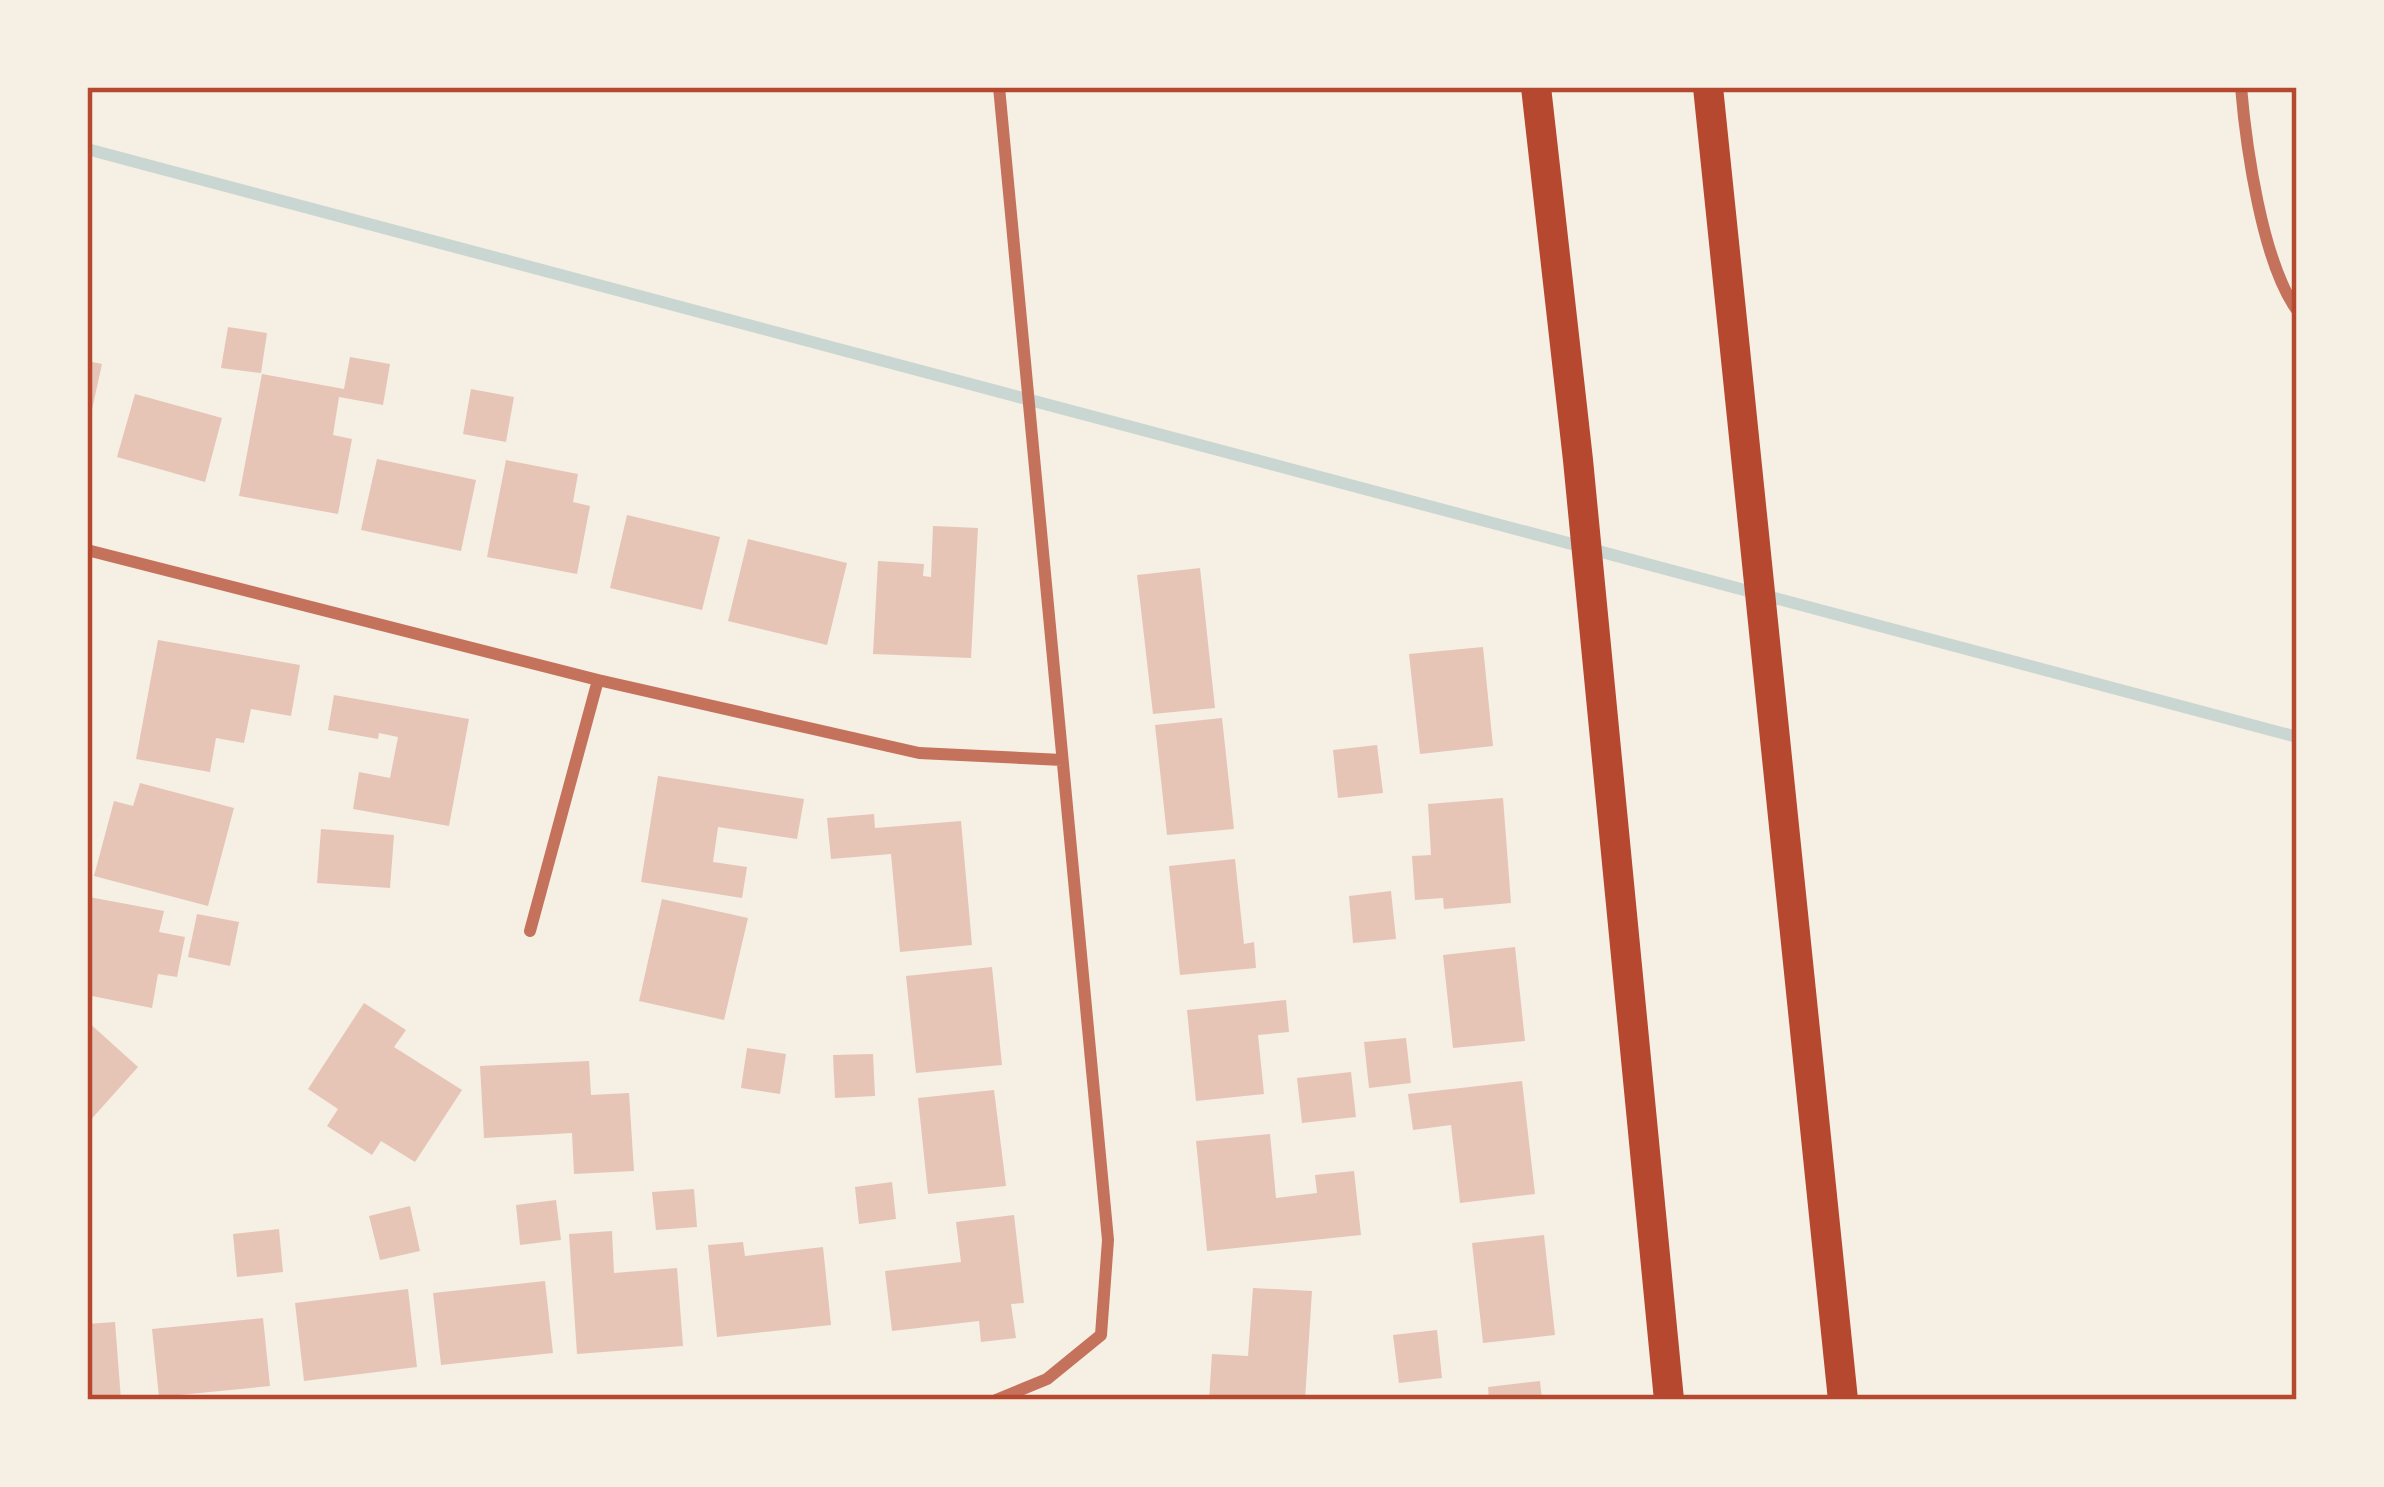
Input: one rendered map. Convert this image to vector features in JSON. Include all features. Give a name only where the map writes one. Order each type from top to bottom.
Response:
[{"type":"main road","points":[[1536,87],[1579,460],[1669,1400]]},
{"type":"main road","points":[[1708,87],[1843,1400]]},
{"type":"street","points":[[996,1400],[1046,1379],[1101,1335],[1108,1240],[1000,87]]},
{"type":"street","points":[[2241,87],[2247,152],[2262,214],[2297,310]]},
{"type":"street","points":[[87,568],[89,551],[598,680],[919,753],[1062,760]]},
{"type":"street","points":[[530,931],[598,680]]},
{"type":"building","points":[[228,327],[267,333],[261,373],[221,368]]},
{"type":"building","points":[[350,357],[390,364],[383,405],[339,397],[333,435],[352,439],[338,514],[239,496],[262,374],[344,389]]},
{"type":"building","points":[[87,361],[102,364],[89,423],[87,423]]},
{"type":"building","points":[[471,389],[514,397],[506,442],[463,434]]},
{"type":"building","points":[[135,394],[222,418],[205,482],[117,457]]},
{"type":"building","points":[[377,459],[476,480],[461,551],[361,530]]},
{"type":"building","points":[[506,460],[578,474],[573,502],[590,506],[577,574],[487,557]]},
{"type":"building","points":[[627,515],[720,537],[702,610],[610,588]]},
{"type":"building","points":[[933,526],[978,528],[971,658],[873,654],[878,561],[924,564],[923,576],[931,577]]},
{"type":"building","points":[[748,539],[847,563],[827,645],[728,621]]},
{"type":"building","points":[[1200,568],[1215,708],[1153,714],[1137,575]]},
{"type":"building","points":[[158,640],[300,665],[291,716],[251,709],[244,743],[216,738],[210,772],[136,759]]},
{"type":"building","points":[[1483,647],[1493,746],[1420,754],[1409,654]]},
{"type":"building","points":[[334,695],[469,719],[449,826],[353,809],[359,772],[390,778],[398,737],[379,733],[378,739],[328,730]]},
{"type":"building","points":[[1222,718],[1234,829],[1167,835],[1155,725]]},
{"type":"building","points":[[1377,745],[1383,793],[1338,798],[1333,750]]},
{"type":"building","points":[[658,776],[804,799],[797,839],[718,827],[713,862],[747,867],[742,898],[641,882]]},
{"type":"building","points":[[140,783],[234,808],[208,906],[94,876],[114,801],[133,806]]},
{"type":"building","points":[[1503,798],[1511,903],[1444,909],[1443,898],[1415,900],[1412,856],[1431,855],[1428,804]]},
{"type":"building","points":[[874,814],[875,828],[961,821],[972,945],[900,952],[891,854],[831,859],[827,818]]},
{"type":"building","points":[[321,829],[394,835],[390,888],[317,883]]},
{"type":"building","points":[[1235,859],[1244,944],[1254,942],[1256,968],[1180,975],[1169,866]]},
{"type":"building","points":[[1391,891],[1396,939],[1353,943],[1349,896]]},
{"type":"building","points":[[89,897],[164,911],[159,932],[185,937],[177,977],[158,974],[152,1008],[87,995]]},
{"type":"building","points":[[662,899],[748,918],[724,1020],[639,1001]]},
{"type":"building","points":[[197,914],[239,922],[230,966],[188,957]]},
{"type":"building","points":[[1515,947],[1525,1041],[1453,1048],[1443,955]]},
{"type":"building","points":[[992,967],[1002,1065],[916,1073],[906,976]]},
{"type":"building","points":[[1286,1000],[1289,1032],[1258,1035],[1264,1094],[1196,1101],[1187,1010]]},
{"type":"building","points":[[364,1003],[406,1030],[394,1047],[462,1090],[415,1162],[381,1141],[372,1155],[327,1126],[338,1109],[308,1089]]},
{"type":"building","points":[[87,1021],[138,1067],[87,1124]]},
{"type":"building","points":[[1406,1038],[1411,1083],[1369,1088],[1364,1042]]},
{"type":"building","points":[[747,1048],[786,1054],[780,1094],[741,1088]]},
{"type":"building","points":[[873,1054],[875,1096],[835,1098],[833,1055]]},
{"type":"building","points":[[589,1061],[591,1095],[629,1093],[634,1171],[574,1174],[572,1133],[484,1138],[480,1066]]},
{"type":"building","points":[[1351,1072],[1356,1117],[1302,1123],[1297,1078]]},
{"type":"building","points":[[1522,1081],[1535,1194],[1460,1203],[1451,1125],[1413,1130],[1408,1094]]},
{"type":"building","points":[[994,1090],[1006,1186],[928,1194],[918,1098]]},
{"type":"building","points":[[1270,1134],[1276,1198],[1317,1193],[1315,1175],[1354,1171],[1361,1235],[1207,1251],[1196,1141]]},
{"type":"building","points":[[892,1182],[896,1219],[859,1224],[855,1187]]},
{"type":"building","points":[[694,1189],[697,1227],[656,1230],[652,1192]]},
{"type":"building","points":[[556,1200],[561,1240],[520,1245],[516,1205]]},
{"type":"building","points":[[410,1206],[420,1251],[380,1260],[369,1216]]},
{"type":"building","points":[[1014,1215],[1024,1303],[1011,1304],[1016,1338],[981,1342],[979,1321],[892,1331],[885,1271],[961,1262],[956,1222]]},
{"type":"building","points":[[279,1229],[283,1272],[237,1277],[233,1234]]},
{"type":"building","points":[[612,1231],[614,1273],[677,1268],[683,1346],[577,1354],[569,1234]]},
{"type":"building","points":[[1544,1235],[1555,1335],[1483,1343],[1472,1243]]},
{"type":"building","points":[[743,1242],[745,1256],[823,1247],[831,1325],[717,1337],[708,1245]]},
{"type":"building","points":[[545,1281],[553,1353],[441,1365],[433,1293]]},
{"type":"building","points":[[1253,1288],[1312,1291],[1305,1400],[1209,1400],[1212,1354],[1248,1356]]},
{"type":"building","points":[[408,1289],[417,1367],[304,1381],[295,1303]]},
{"type":"building","points":[[263,1318],[270,1386],[159,1397],[152,1329]]},
{"type":"building","points":[[115,1322],[121,1400],[87,1400],[87,1324]]},
{"type":"building","points":[[1437,1330],[1442,1378],[1399,1383],[1393,1335]]},
{"type":"building","points":[[1540,1381],[1542,1400],[1489,1400],[1488,1387]]},
{"type":"waterway","points":[[87,149],[2297,737]]}]
